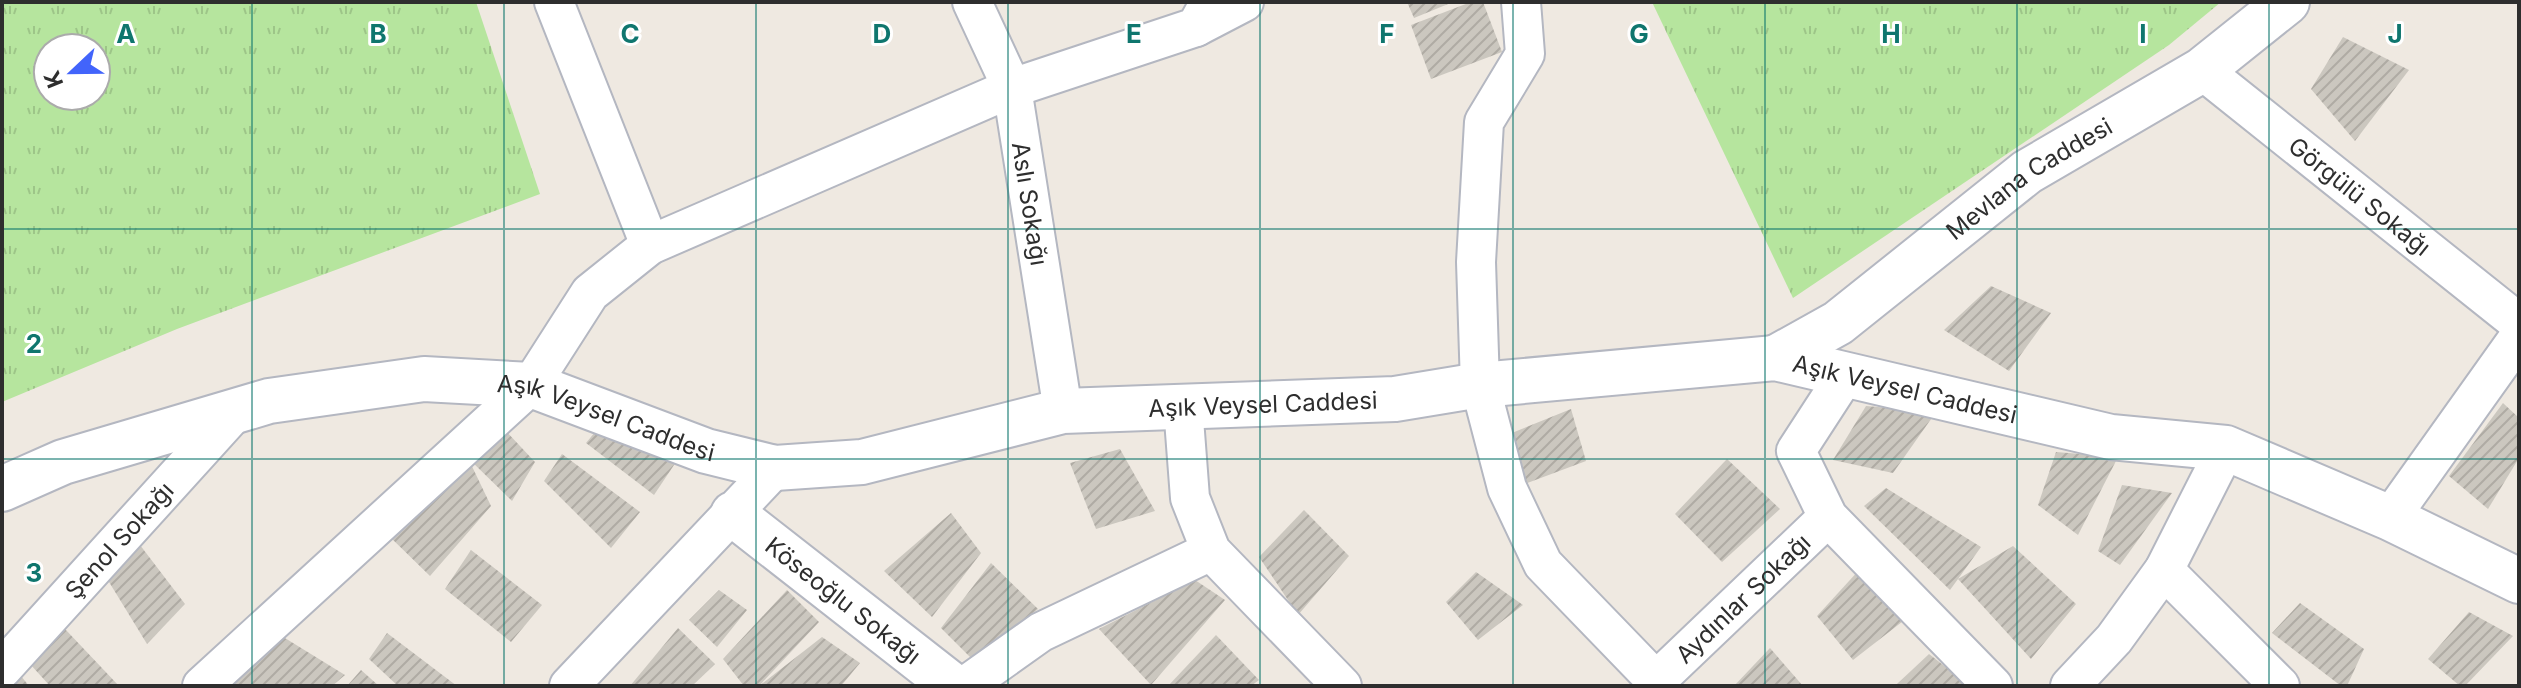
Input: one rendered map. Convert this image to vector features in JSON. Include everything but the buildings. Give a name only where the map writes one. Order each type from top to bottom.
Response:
[{"type":"street","points":[[554,2],[650,245]]},
{"type":"street","name":"Aslı Sokağı","points":[[972,2],[1012,88],[1063,411]]},
{"type":"street","points":[[202,686],[531,385],[590,293],[650,245],[1012,88],[1203,14],[1244,2]]},
{"type":"street","points":[[1521,2],[1525,54],[1484,122],[1476,262],[1480,385],[1507,488],[1543,564],[1659,684]]},
{"type":"street","name":"Mevlana Caddesi","points":[[1775,358],[1838,323],[2027,172],[2202,70],[2287,2]]},
{"type":"street","name":"Görgülü Sokağı","points":[[2202,70],[2519,323]]},
{"type":"street","points":[[2390,518],[2519,337]]},
{"type":"street","name":"Aşık Veysel Caddesi","points":[[2,489],[63,462],[269,401],[424,379],[531,385],[706,451],[775,468],[862,462],[1063,411],[1395,399],[1480,385],[1775,358],[2111,437],[2226,448],[2390,518],[2519,581]]},
{"type":"street","points":[[1846,374],[1796,451],[1828,517],[1993,686]]},
{"type":"street","points":[[1183,406],[1190,498],[1211,551],[1342,686]]},
{"type":"street","name":"Şenol Sokağı","points":[[2,669],[236,411]]},
{"type":"street","points":[[2070,686],[2114,639],[2164,570],[2226,448]]},
{"type":"street","points":[[569,686],[775,468]]},
{"type":"street","name":"Köseoğlu Sokağı","points":[[733,514],[953,686]]},
{"type":"street","name":"Aydınlar Sokağı","points":[[1659,684],[1828,517]]},
{"type":"street","points":[[965,686],[1041,632],[1211,551]]},
{"type":"street","points":[[2164,570],[2280,686]]},
{"type":"green space","points":[[2,2],[476,2],[540,194],[177,329],[2,402]]},
{"type":"green space","points":[[1652,2],[2221,2],[2169,45],[1793,298]]}]
